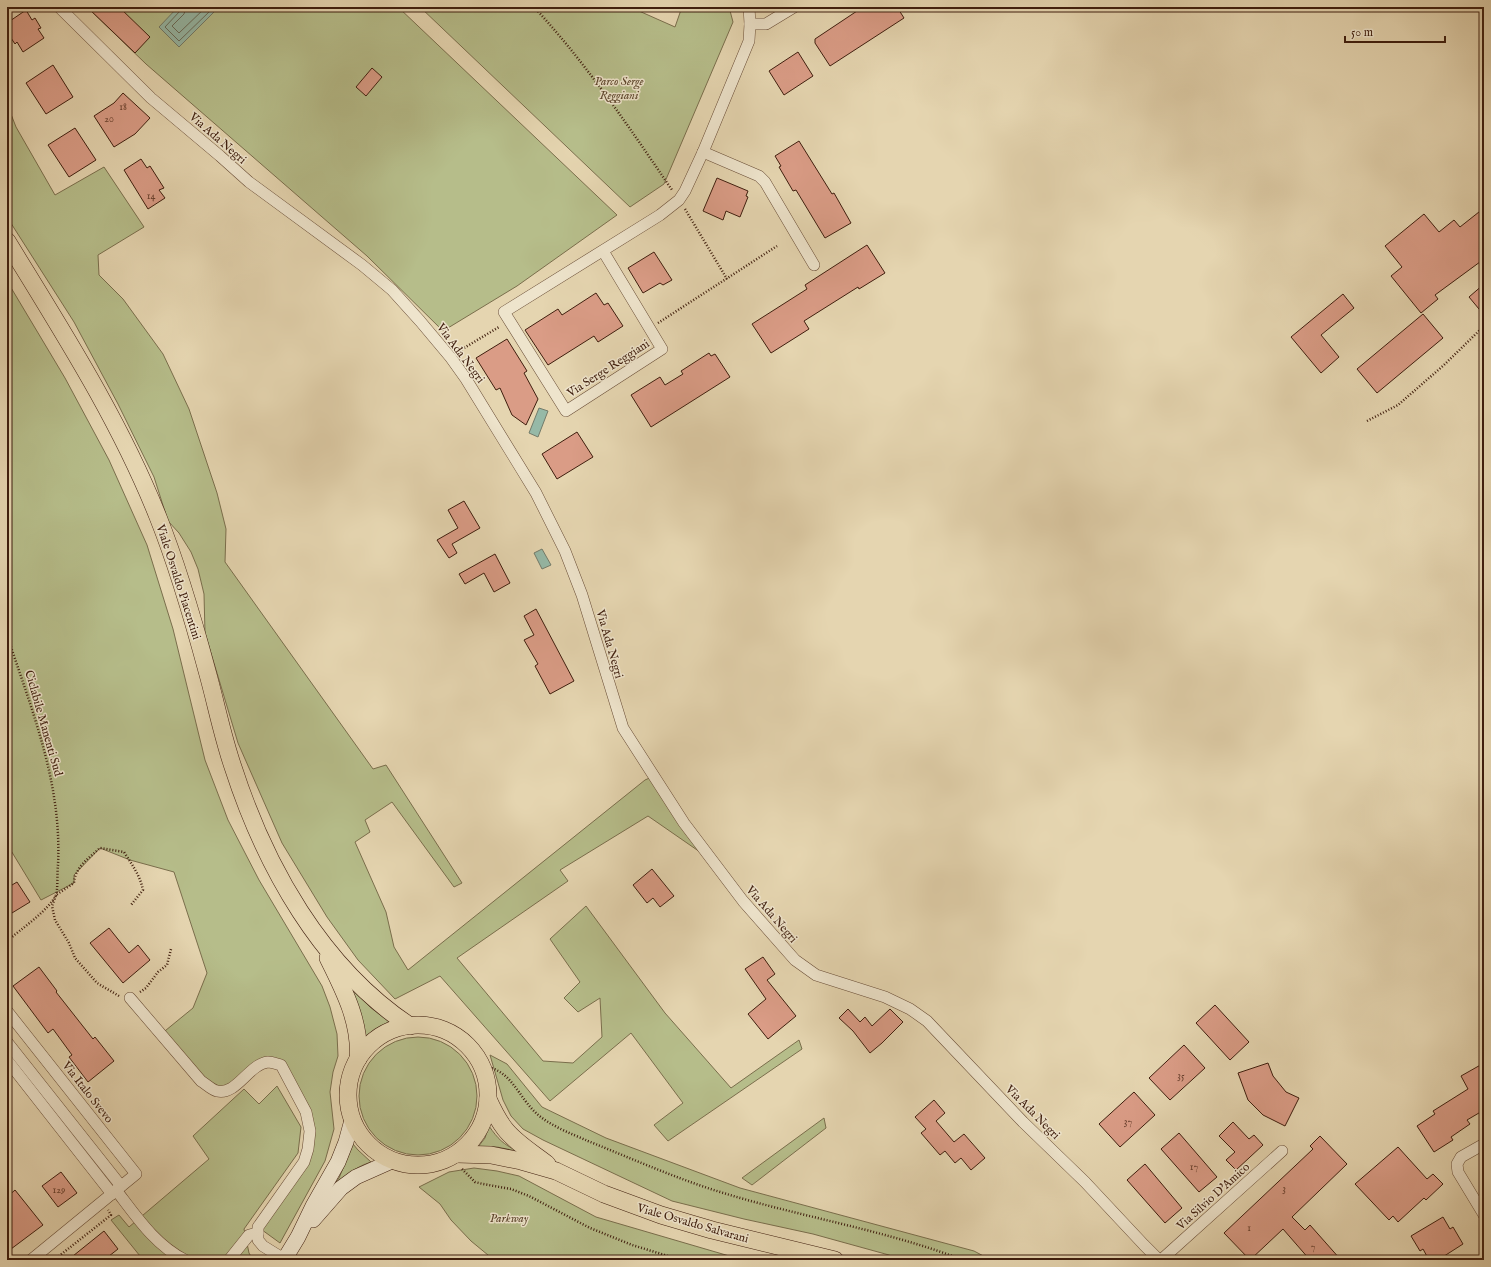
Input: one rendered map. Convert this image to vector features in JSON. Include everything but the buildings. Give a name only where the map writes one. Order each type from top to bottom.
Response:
[{"type":"main road","name":"Viale Osvaldo Piacentini","points":[[7,241],[98,389],[119,430],[157,515],[174,559],[230,758],[244,799],[273,863],[298,907],[318,937],[369,995],[389,1012],[410,1026]]},
{"type":"main road","name":"Viale Osvaldo Piacentini","points":[[318,937],[347,997],[355,1024],[359,1051],[358,1060]]},
{"type":"main road","name":"Viale Osvaldo Piacentini","points":[[410,1026],[429,1026],[448,1032],[460,1039],[478,1058],[488,1084],[486,1115],[470,1144],[455,1156],[438,1163],[422,1166],[407,1165],[392,1161],[379,1154],[359,1133],[352,1120],[349,1108],[349,1082],[352,1070],[364,1050],[380,1036],[399,1028],[410,1026]]},
{"type":"main road","name":"Viale Osvaldo Salvarani","points":[[488,1099],[506,1130],[522,1145],[556,1171]]},
{"type":"main road","name":"Viale Osvaldo Piacentini","points":[[298,1238],[313,1206],[338,1162],[346,1142],[352,1120]]},
{"type":"main road","name":"Viale Osvaldo Salvarani","points":[[455,1156],[491,1155],[521,1160],[556,1171],[604,1194],[661,1215],[712,1230],[835,1260]]},
{"type":"main road","name":"Viale Osvaldo Piacentini","points":[[284,1259],[298,1238],[341,1188],[356,1177],[392,1161]]},
{"type":"street","name":"Via Ada Negri","points":[[59,7],[151,98],[249,182],[362,264],[392,290],[451,358],[466,379],[536,493],[565,551],[582,594],[609,687],[623,728],[684,823],[743,901],[795,960],[816,975],[885,997],[910,1008],[927,1020],[1023,1122],[1085,1182],[1144,1246],[1160,1260]]},
{"type":"street","points":[[510,320],[504,312],[660,216],[679,200],[685,191],[703,152],[749,41],[749,7]]},
{"type":"street","points":[[750,24],[766,24],[794,7]]},
{"type":"street","points":[[703,152],[759,176],[814,265]]},
{"type":"street","name":"Via Serge Reggiani","points":[[510,320],[566,411],[662,349],[603,251]]},
{"type":"street","points":[[130,998],[201,1081],[216,1091],[224,1092],[235,1086],[255,1067],[268,1062],[281,1065],[306,1112],[310,1131],[304,1162],[258,1227],[258,1233],[249,1235],[229,1260]]},
{"type":"street","name":"Via Italo Svevo","points":[[7,1011],[136,1174],[31,1260]]},
{"type":"street","points":[[7,1042],[139,1221],[160,1243],[185,1260]]},
{"type":"street","points":[[8,1064],[117,1190]]},
{"type":"street","points":[[1484,1144],[1461,1157],[1457,1164],[1458,1172],[1484,1215]]},
{"type":"street","name":"Via Silvio D'Amico","points":[[1160,1260],[1282,1151]]},
{"type":"street","name":"Viale Osvaldo Piacentini","points":[[258,1233],[258,1240],[263,1246],[284,1259]]},
{"type":"path","points":[[534,7],[572,50],[613,106],[679,200],[727,279]]},
{"type":"path","points":[[649,329],[778,246]]},
{"type":"path","points":[[451,358],[510,320]]},
{"type":"path","points":[[1367,422],[1398,405],[1444,365],[1484,326]]},
{"type":"path","name":"Ciclabile Manenti Sud","points":[[7,635],[41,736],[54,790],[59,843],[56,895],[52,906],[55,920],[69,943],[75,958],[98,983],[118,996],[130,998]]},
{"type":"path","points":[[7,941],[47,907],[56,895],[74,883],[74,876],[83,863],[100,848],[124,852],[137,871],[141,879],[143,890],[131,906]]},
{"type":"path","points":[[130,998],[146,988],[158,972],[167,965],[171,949]]},
{"type":"path","points":[[483,1070],[491,1068],[506,1076],[535,1113],[548,1121],[576,1136],[692,1182],[730,1195],[861,1228],[963,1260]]},
{"type":"path","points":[[455,1156],[470,1178],[475,1182],[511,1189],[529,1196],[590,1228],[681,1260]]},
{"type":"path","points":[[54,1260],[111,1215],[102,1202]]},
{"type":"green space","points":[[87,7],[398,7],[617,215],[517,286],[443,331],[367,256],[146,64]]},
{"type":"green space","name":"Parco Serge Reggiani","points":[[420,7],[630,7],[675,27],[682,7],[729,7],[733,22],[664,184],[630,207]]},
{"type":"green space","points":[[7,104],[16,127],[55,195],[104,167],[144,227],[98,255],[99,275],[123,299],[163,354],[189,409],[217,493],[226,529],[225,562],[373,769],[386,765],[462,883],[454,887],[392,802],[365,820],[370,832],[355,842],[386,912],[394,947],[408,970],[645,780],[654,776],[713,861],[648,816],[560,870],[568,881],[457,958],[543,1061],[573,1063],[602,1037],[600,998],[578,1012],[564,998],[580,982],[550,939],[586,906],[665,1013],[731,1088],[799,1040],[802,1049],[668,1141],[654,1125],[683,1103],[631,1033],[550,1101],[440,976],[395,999],[358,960],[327,917],[282,843],[238,743],[205,633],[204,594],[198,569],[191,552],[179,533],[168,521],[154,477],[118,404],[74,322],[7,217]]},
{"type":"green space","points":[[7,281],[65,378],[109,460],[147,545],[173,629],[205,760],[228,820],[259,880],[322,986],[330,1007],[337,1034],[338,1056],[333,1072],[330,1092],[334,1129],[325,1161],[280,1243],[258,1227],[304,1162],[310,1131],[281,1065],[268,1062],[216,1091],[160,1035],[193,1008],[207,973],[174,872],[130,860],[100,848],[74,875],[74,883],[41,900],[7,844]]},
{"type":"green space","points":[[343,975],[370,1007],[389,1022],[375,1029],[364,1038]]},
{"type":"green space","points":[[418,1037],[429,1038],[451,1047],[467,1063],[476,1085],[476,1107],[467,1129],[451,1145],[429,1154],[418,1155],[407,1154],[385,1145],[369,1129],[360,1107],[359,1096],[360,1085],[369,1063],[385,1047],[407,1038]]},
{"type":"green space","points":[[490,1055],[507,1064],[542,1107],[606,1138],[740,1188],[974,1251],[991,1260],[900,1260],[889,1255],[813,1234],[672,1201],[543,1140],[523,1129],[511,1116],[503,1100]]},
{"type":"green space","points":[[277,1086],[301,1127],[298,1153],[244,1229],[249,1253],[253,1260],[136,1260],[140,1256],[111,1220],[119,1215],[129,1227],[209,1159],[193,1136],[244,1089],[259,1104]]},
{"type":"green space","points":[[824,1118],[826,1128],[752,1185],[742,1178]]},
{"type":"green space","points":[[489,1126],[501,1141],[517,1151],[497,1147],[478,1147],[485,1138]]},
{"type":"green space","points":[[353,1144],[371,1162],[352,1171],[327,1194],[339,1178]]},
{"type":"green space","name":"Parkway","points":[[474,1168],[519,1176],[596,1217],[743,1260],[494,1260],[471,1241],[451,1220],[440,1204],[419,1187],[449,1172]]},
{"type":"water","points":[[178,7],[213,7],[216,10],[179,47],[159,27]]},
{"type":"water","points":[[539,408],[548,411],[538,437],[529,433]]},
{"type":"water","points":[[542,549],[551,565],[542,569],[534,553]]}]
